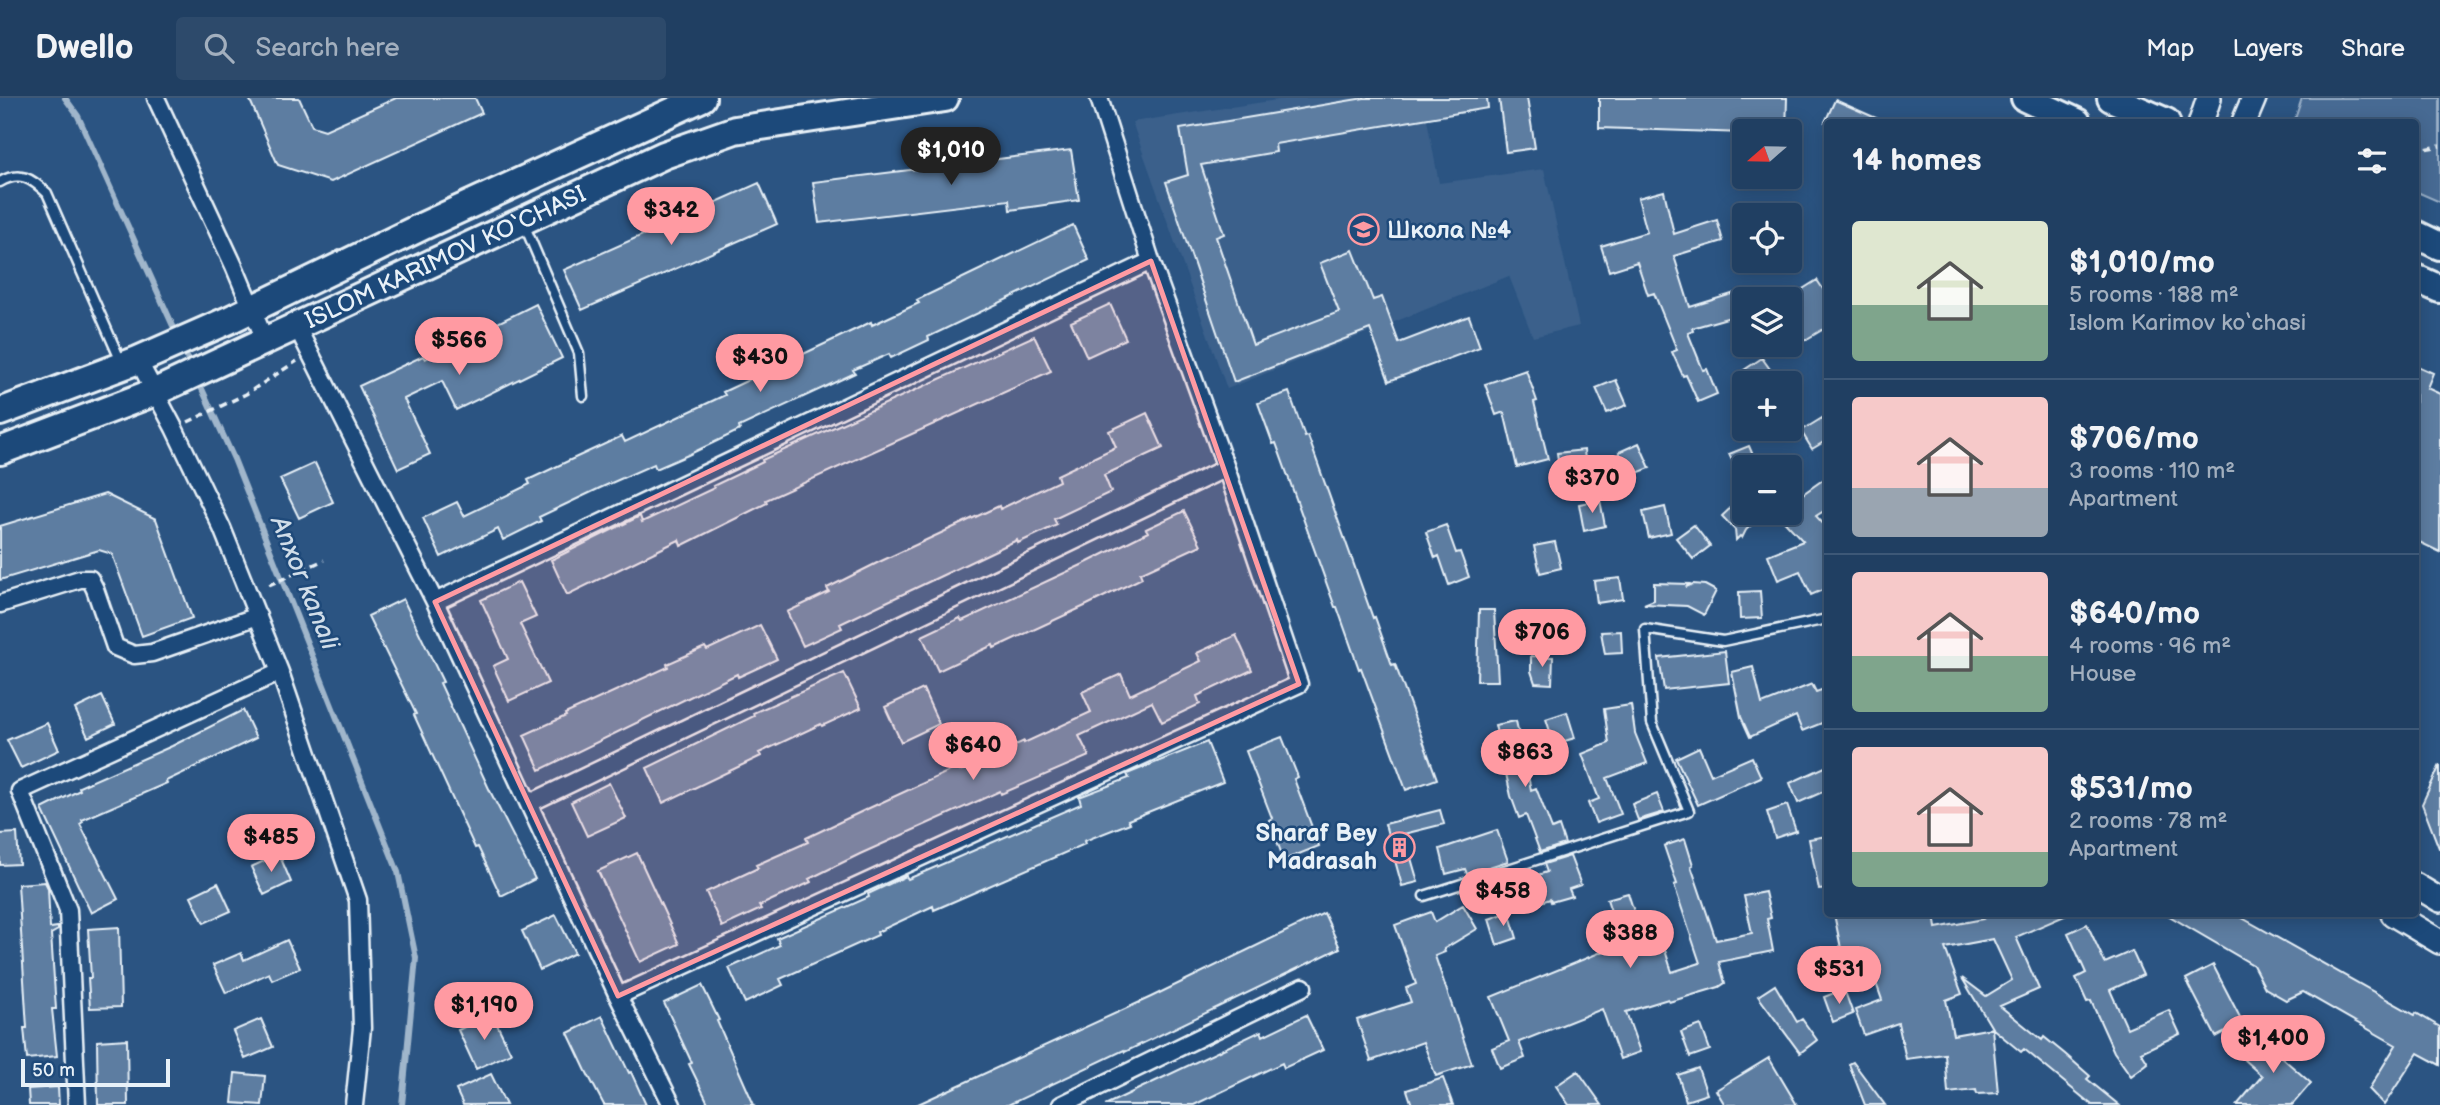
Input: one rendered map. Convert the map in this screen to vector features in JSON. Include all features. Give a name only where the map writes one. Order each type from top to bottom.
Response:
[{"type":"main road","name":"ISLOM KARIMOV KO‘CHASI","points":[[0,412],[130,363],[240,315],[423,226],[702,98]]},
{"type":"main road","name":"ISLOM KARIMOV KO‘CHASI","points":[[0,450],[155,392],[664,155],[735,130],[944,98]]},
{"type":"main road","points":[[2025,98],[2070,119]]},
{"type":"main road","points":[[2112,98],[2159,119]]},
{"type":"main road","points":[[2201,119],[2209,98]]},
{"type":"main road","points":[[2246,119],[2254,98]]},
{"type":"main road","points":[[2419,236],[2440,246]]},
{"type":"main road","points":[[2419,280],[2440,289]]},
{"type":"main road","points":[[2419,890],[2440,900]]},
{"type":"main road","points":[[2402,917],[2440,942]]},
{"type":"street","points":[[156,98],[254,345]]},
{"type":"street","points":[[618,996],[1299,684],[1226,468],[1151,261],[1100,98]]},
{"type":"street","points":[[435,602],[1151,261]]},
{"type":"street","points":[[296,325],[435,602],[618,996],[672,1105]]},
{"type":"street","points":[[130,363],[155,392],[222,528],[280,672],[358,900],[362,1028],[354,1105]]},
{"type":"street","points":[[530,803],[1226,468]]},
{"type":"street","points":[[0,604],[80,579],[90,579],[96,589],[115,647],[134,655],[152,653],[258,616]]},
{"type":"street","points":[[77,1105],[68,910],[20,791],[280,672]]},
{"type":"street","points":[[1060,1105],[1303,987]]},
{"type":"lane","points":[[0,182],[10,176],[32,179],[47,193],[130,363]]},
{"type":"lane","points":[[523,220],[579,353],[583,396]]},
{"type":"lane","points":[[1424,896],[1689,811],[1653,723],[1645,629],[1723,641],[1824,621]]},
{"type":"path","points":[[2419,149],[2440,146]]},
{"type":"path","points":[[186,423],[246,394],[309,353]]},
{"type":"path","points":[[269,585],[324,560]]},
{"type":"highlighted area","points":[[1151,261],[1299,684],[618,996],[435,602]]},
{"type":"shaded area","name":"Школа №4","points":[[1290,98],[1423,98],[1439,183],[1544,169],[1579,326],[1533,337],[1509,276],[1227,389],[1132,122]]},
{"type":"shaded area","points":[[2302,98],[2440,98],[2440,202],[2419,193],[2419,119],[2295,119]]},
{"type":"building","points":[[249,98],[299,98],[312,126],[325,130],[396,98],[475,98],[482,113],[331,182],[278,165]]},
{"type":"building","points":[[1364,98],[1487,98],[1488,108],[1275,144],[1276,152],[1201,165],[1224,234],[1216,237],[1253,345],[1339,312],[1320,263],[1353,250],[1373,300],[1382,297],[1399,343],[1469,316],[1480,347],[1389,381],[1370,329],[1234,382],[1166,182],[1188,175],[1180,129]]},
{"type":"building","points":[[1499,98],[1527,98],[1535,148],[1506,152]]},
{"type":"building","points":[[1599,98],[1787,98],[1786,119],[1732,119],[1732,133],[1599,128]]},
{"type":"building","points":[[1835,100],[1878,119],[1826,119]]},
{"type":"building","points":[[1071,150],[1079,200],[1010,210],[1009,200],[819,223],[813,182]]},
{"type":"building","points":[[759,183],[777,224],[582,310],[564,270]]},
{"type":"building","points":[[1664,191],[1674,234],[1717,220],[1723,241],[1674,256],[1690,307],[1732,294],[1732,317],[1692,328],[1693,331],[1688,333],[1703,370],[1707,369],[1717,394],[1698,402],[1672,352],[1677,350],[1654,293],[1648,295],[1637,262],[1609,271],[1601,246],[1647,232],[1638,198]]},
{"type":"building","points":[[1073,225],[1089,260],[928,337],[929,340],[891,358],[889,354],[853,370],[855,373],[739,427],[740,430],[688,455],[656,469],[654,464],[539,517],[541,521],[503,540],[498,529],[441,557],[423,518],[457,502],[464,516],[530,484],[528,480],[622,436],[625,442],[871,322],[872,325],[919,303],[917,300]]},
{"type":"building","points":[[1817,280],[1824,290],[1824,329],[1802,342],[1802,289]]},
{"type":"building","points":[[536,304],[562,358],[456,410],[442,381],[404,399],[430,454],[398,469],[359,386],[423,356],[425,359]]},
{"type":"building","points":[[1110,304],[1126,339],[1087,357],[1071,322]]},
{"type":"building","points":[[1034,336],[1051,371],[766,500],[767,503],[681,546],[679,540],[567,595],[551,560],[640,516],[642,522],[714,488],[713,486],[763,462],[762,460]]},
{"type":"building","points":[[1762,358],[1771,371],[1745,371]]},
{"type":"building","points":[[2419,367],[2433,373],[2427,388],[2440,394],[2440,552],[2419,542]]},
{"type":"building","points":[[1526,370],[1537,401],[1534,402],[1548,459],[1517,467],[1504,412],[1496,415],[1485,384]]},
{"type":"building","points":[[1616,380],[1627,405],[1607,413],[1596,388]]},
{"type":"building","points":[[1289,392],[1305,437],[1308,436],[1373,618],[1375,617],[1392,665],[1395,664],[1437,779],[1406,790],[1361,668],[1359,669],[1335,607],[1276,443],[1273,444],[1258,403]]},
{"type":"building","points":[[1147,413],[1163,448],[1104,475],[1111,492],[1054,519],[1057,525],[1018,543],[1017,540],[840,624],[842,628],[803,646],[787,612],[829,592],[827,588],[877,563],[1059,481],[1057,475],[1116,447],[1109,431]]},
{"type":"building","points":[[1824,417],[1824,442],[1812,449],[1802,430]]},
{"type":"building","points":[[1639,443],[1650,468],[1629,476],[1619,452]]},
{"type":"building","points":[[1749,446],[1753,455],[1732,455],[1732,460],[1729,454]]},
{"type":"building","points":[[1584,450],[1586,471],[1560,475],[1557,453]]},
{"type":"building","points":[[315,463],[333,502],[299,518],[280,479]]},
{"type":"building","points":[[1824,479],[1824,511],[1816,516],[1824,525],[1824,589],[1811,595],[1800,571],[1778,580],[1768,555],[1803,541],[1788,525],[1802,525],[1802,495]]},
{"type":"building","points":[[105,494],[156,519],[192,618],[142,636],[112,554],[99,550],[0,580],[0,526]]},
{"type":"building","points":[[1600,500],[1605,526],[1584,531],[1579,504]]},
{"type":"building","points":[[1665,507],[1671,533],[1649,538],[1643,512]]},
{"type":"building","points":[[1732,507],[1732,525],[1752,525],[1742,538],[1740,536],[1736,540],[1735,530],[1722,516]]},
{"type":"building","points":[[1184,511],[1201,545],[1140,573],[1142,578],[1087,605],[938,671],[922,636],[960,618],[962,621],[1088,562]]},
{"type":"building","points":[[1446,525],[1456,553],[1460,552],[1469,577],[1449,585],[1439,556],[1435,558],[1426,532]]},
{"type":"building","points":[[1694,525],[1710,546],[1693,559],[1676,538]]},
{"type":"building","points":[[1555,542],[1561,568],[1540,573],[1534,546]]},
{"type":"building","points":[[1620,578],[1623,599],[1597,603],[1594,581]]},
{"type":"building","points":[[519,582],[536,617],[520,624],[548,683],[509,701],[493,666],[508,659],[481,600]]},
{"type":"building","points":[[1654,583],[1689,584],[1686,587],[1693,584],[1705,585],[1716,591],[1704,615],[1687,606],[1644,604],[1654,600]]},
{"type":"building","points":[[1760,591],[1762,618],[1740,619],[1739,592]]},
{"type":"building","points":[[403,599],[443,682],[440,683],[491,793],[535,879],[501,896],[478,847],[475,848],[414,715],[416,714],[368,616]]},
{"type":"building","points":[[1479,610],[1494,610],[1498,681],[1477,681]]},
{"type":"building","points":[[760,625],[777,659],[738,677],[737,674],[540,770],[524,735],[668,667],[667,664],[705,647],[707,650]]},
{"type":"building","points":[[1621,631],[1622,653],[1605,654],[1601,632]]},
{"type":"building","points":[[1236,635],[1252,670],[1197,696],[1200,704],[1162,722],[1152,702],[1079,736],[1089,756],[1001,794],[1000,791],[860,854],[809,879],[811,882],[759,906],[761,909],[722,927],[706,892],[758,868],[756,865],[808,842],[806,838],[865,810],[958,767],[960,771],[1091,712],[1082,692],[1121,674],[1130,695],[1201,661],[1197,653]]},
{"type":"building","points":[[1725,651],[1729,683],[1664,690],[1659,658]]},
{"type":"building","points":[[1531,656],[1553,657],[1552,684],[1535,683],[1531,671]]},
{"type":"building","points":[[1753,667],[1762,704],[1812,684],[1816,692],[1824,689],[1824,722],[1802,731],[1796,716],[1750,737],[1741,717],[1732,672]]},
{"type":"building","points":[[844,673],[861,708],[759,753],[761,756],[663,803],[647,768],[754,716],[753,713]]},
{"type":"building","points":[[923,689],[939,724],[901,742],[885,707]]},
{"type":"building","points":[[102,696],[115,724],[88,737],[75,709]]},
{"type":"building","points":[[1631,705],[1635,733],[1647,763],[1607,778],[1621,814],[1596,823],[1588,803],[1599,799],[1582,754],[1609,743],[1604,709]]},
{"type":"building","points":[[243,710],[256,738],[166,781],[167,783],[82,820],[80,824],[118,899],[91,913],[42,809],[80,790],[79,787],[172,746]]},
{"type":"building","points":[[1567,712],[1575,738],[1554,744],[1546,719]]},
{"type":"building","points":[[1516,721],[1531,790],[1536,788],[1552,829],[1559,826],[1565,844],[1540,852],[1526,815],[1519,818],[1511,796],[1495,725]]},
{"type":"building","points":[[47,723],[59,750],[21,768],[7,740]]},
{"type":"building","points":[[1282,737],[1298,777],[1294,779],[1319,846],[1284,860],[1269,820],[1272,818],[1246,751]]},
{"type":"building","points":[[1207,742],[1223,782],[1128,820],[1130,823],[1084,841],[1085,844],[934,910],[933,906],[877,932],[878,935],[780,979],[783,985],[745,1003],[729,968],[780,945],[777,938],[869,897],[868,894],[906,876],[908,879],[1081,804],[1079,797],[1129,778],[1127,774]]},
{"type":"building","points":[[1699,747],[1711,775],[1752,757],[1761,777],[1698,805],[1676,758]]},
{"type":"building","points":[[2440,765],[2440,848],[2439,848],[2422,804]]},
{"type":"building","points":[[1824,767],[1824,791],[1798,803],[1790,783]]},
{"type":"building","points":[[609,783],[626,818],[587,836],[571,802]]},
{"type":"building","points":[[1657,794],[1664,812],[1638,820],[1632,804]]},
{"type":"building","points":[[1787,805],[1796,831],[1775,838],[1767,812]]},
{"type":"building","name":"Sharaf Bey Madrasah","points":[[1440,810],[1444,824],[1404,834],[1418,882],[1402,886],[1385,824]]},
{"type":"building","points":[[1497,830],[1508,861],[1467,874],[1465,869],[1446,874],[1440,849]]},
{"type":"building","points":[[17,833],[19,864],[0,865],[0,834]]},
{"type":"building","points":[[1824,836],[1824,889],[1819,890],[1809,839]]},
{"type":"building","points":[[1685,839],[1693,865],[1691,866],[1716,940],[1752,933],[1744,896],[1765,892],[1771,918],[1767,919],[1773,951],[1719,962],[1725,983],[1719,987],[1626,1012],[1640,1052],[1620,1059],[1602,1009],[1519,1042],[1525,1058],[1500,1068],[1492,1048],[1509,1041],[1491,997],[1609,949],[1605,937],[1618,933],[1607,899],[1628,893],[1638,924],[1655,919],[1672,972],[1700,963],[1664,846]]},
{"type":"building","points":[[637,853],[679,944],[640,962],[598,871]]},
{"type":"building","points":[[279,854],[291,882],[264,895],[251,867]]},
{"type":"building","points":[[1570,856],[1581,885],[1569,889],[1572,896],[1551,902],[1550,899],[1519,909],[1511,883],[1547,872],[1544,864]]},
{"type":"building","points":[[45,882],[48,888],[50,928],[58,927],[58,930],[51,934],[56,1009],[52,1009],[57,1056],[27,1059],[18,884]]},
{"type":"building","points":[[218,883],[231,911],[204,923],[191,896]]},
{"type":"building","points":[[1463,905],[1477,929],[1435,956],[1472,1064],[1436,1076],[1423,1042],[1371,1061],[1357,1020],[1411,1002],[1406,988],[1416,984],[1395,925],[1431,912],[1435,922]]},
{"type":"building","points":[[1509,912],[1517,938],[1497,945],[1489,919]]},
{"type":"building","points":[[1324,913],[1340,948],[1125,1052],[1124,1050],[1008,1105],[916,1105],[1151,997]]},
{"type":"building","points":[[556,915],[575,953],[540,970],[522,931]]},
{"type":"building","points":[[1835,917],[1934,917],[1936,928],[1983,919],[1982,917],[2062,917],[2016,937],[2039,989],[2000,1006],[2042,1040],[2044,1037],[2065,1054],[2090,1076],[2087,1079],[2119,1105],[2092,1105],[2024,1049],[2021,1052],[1992,1028],[1998,1093],[1977,1094],[1976,1090],[1948,1093],[1945,1054],[1906,1059],[1898,1023],[1864,1035],[1855,1010],[1882,1000],[1869,963],[1845,968]],"holes":[[[1993,939],[2012,980],[1986,996],[1962,978],[1992,1028],[1953,1035],[1946,1000],[1962,994],[1945,948]]]},
{"type":"building","points":[[2171,917],[2240,917],[2415,1015],[2416,1013],[2440,1027],[2440,1065],[2418,1053],[2384,1105],[2369,1089],[2396,1045],[2303,992],[2286,1000],[2265,988],[2253,965]]},
{"type":"building","points":[[2087,924],[2105,963],[2132,951],[2143,975],[2110,990],[2127,1028],[2169,1010],[2180,1034],[2141,1052],[2148,1063],[2131,1076],[2114,1052],[2091,1001],[2087,1002],[2076,978],[2086,973],[2068,933]]},
{"type":"building","points":[[119,927],[121,1007],[90,1008],[88,929]]},
{"type":"building","points":[[287,940],[300,968],[272,980],[269,973],[226,993],[213,965],[241,953],[244,960]]},
{"type":"building","points":[[2213,965],[2243,1023],[2216,1037],[2186,979]]},
{"type":"building","points":[[702,985],[754,1105],[709,1105],[689,1064],[692,1063],[664,1003]]},
{"type":"building","points":[[1775,985],[1797,1022],[1802,1019],[1817,1040],[1800,1053],[1758,996]]},
{"type":"building","points":[[1844,989],[1853,1014],[1833,1022],[1824,997]]},
{"type":"building","points":[[492,1014],[511,1053],[476,1069],[458,1030]]},
{"type":"building","points":[[1306,1015],[1323,1050],[1284,1068],[1282,1063],[1194,1105],[1105,1105],[1261,1031],[1263,1036]]},
{"type":"building","points":[[602,1016],[646,1105],[604,1105],[586,1071],[568,1033]]},
{"type":"building","points":[[261,1019],[273,1047],[245,1059],[233,1031]]},
{"type":"building","points":[[1701,1025],[1710,1050],[1690,1057],[1681,1032]]},
{"type":"building","points":[[2269,1030],[2287,1045],[2279,1055],[2311,1083],[2292,1105],[2237,1105],[2262,1076],[2244,1060]]},
{"type":"building","points":[[127,1039],[128,1105],[98,1105],[97,1041]]},
{"type":"building","points":[[1769,1058],[1797,1105],[1725,1105],[1716,1090]]},
{"type":"building","points":[[1853,1062],[1885,1105],[1865,1105],[1849,1064]]},
{"type":"building","points":[[1698,1068],[1707,1094],[1686,1101],[1678,1075]]},
{"type":"building","points":[[1578,1071],[1602,1105],[1569,1105],[1556,1086]]},
{"type":"building","points":[[235,1073],[265,1076],[262,1105],[232,1103]]},
{"type":"building","points":[[491,1074],[506,1105],[463,1105],[456,1090]]},
{"type":"building","points":[[1443,1078],[1453,1105],[1412,1105],[1407,1090]]},
{"type":"building","points":[[58,1087],[59,1105],[29,1105],[28,1089]]},
{"type":"waterway","name":"Anxor kanali","points":[[65,98],[78,116],[178,337]]},
{"type":"waterway","name":"Anxor kanali","points":[[182,346],[192,368]]},
{"type":"waterway","name":"Anxor kanali","points":[[197,378],[234,459],[398,872],[416,958],[402,1105]]},
{"type":"place","name":"Школа №4","points":[[1364,230]]},
{"type":"place","name":"Sharaf Bey Madrasah","points":[[1400,847]]}]
